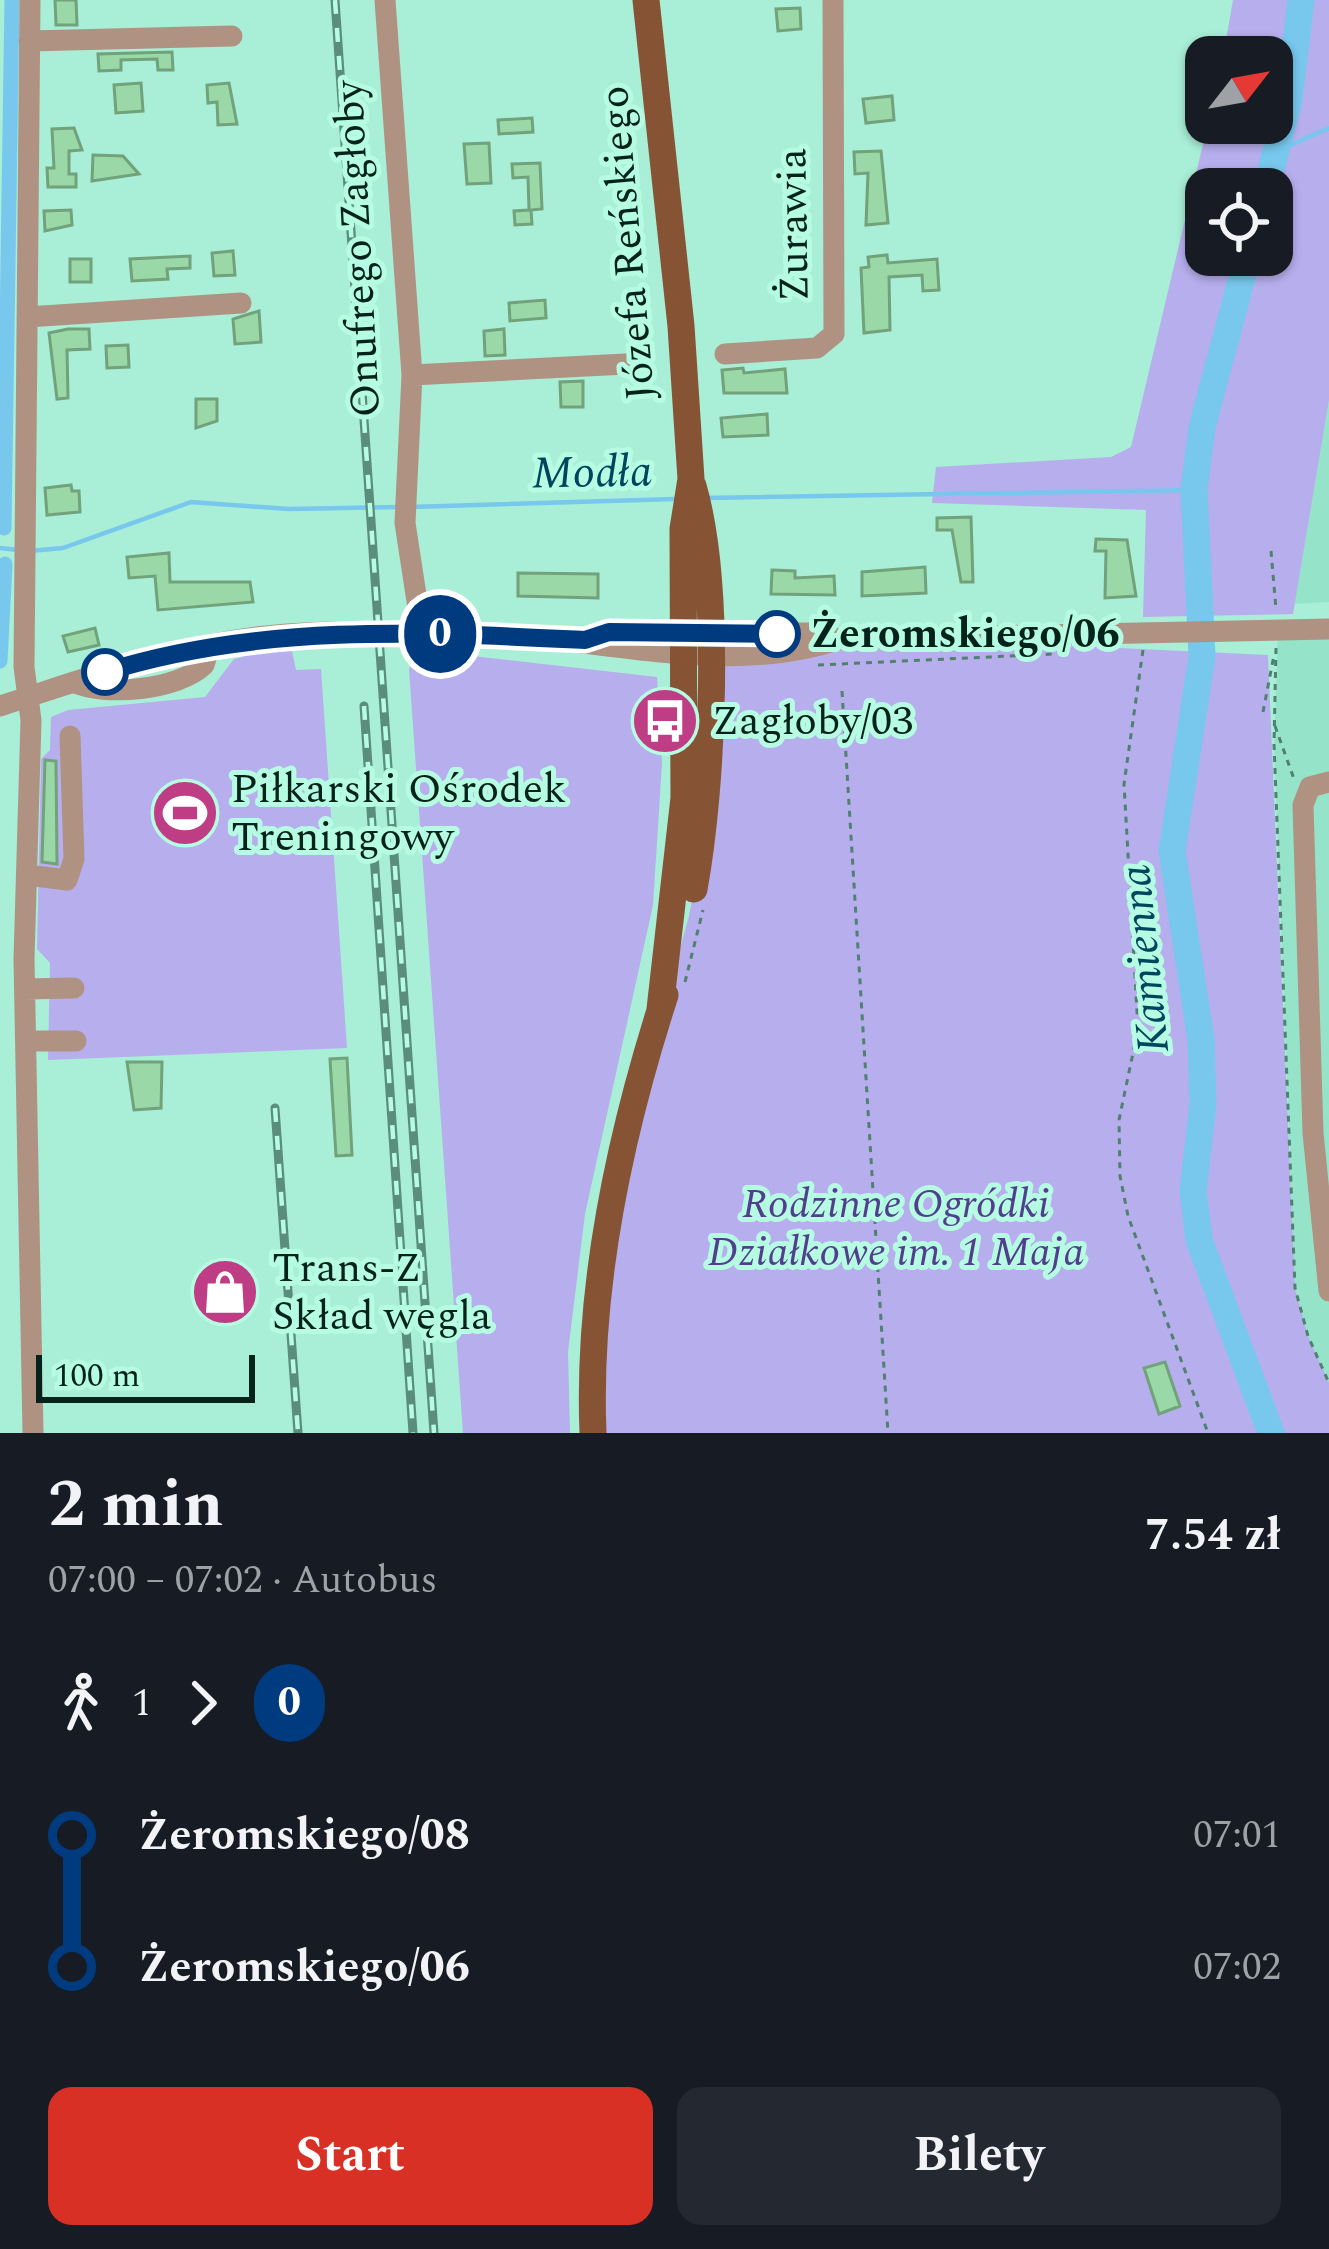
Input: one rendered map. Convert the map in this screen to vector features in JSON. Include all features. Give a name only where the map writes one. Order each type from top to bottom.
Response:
[{"type":"main road","name":"Józefa Reńskiego","points":[[646,0],[679,302],[694,529],[696,644]]},
{"type":"main road","points":[[593,1433],[601,1274],[617,1179],[689,916],[705,825],[696,644]]},
{"type":"street","points":[[30,0],[25,989],[33,1433]]},
{"type":"street","name":"Onufrego Zagłoby","points":[[385,0],[412,375],[405,523],[422,634]]},
{"type":"street","name":"Żurawia","points":[[725,354],[817,348],[834,334],[833,0]]},
{"type":"street","points":[[29,41],[232,36]]},
{"type":"street","points":[[27,317],[241,302]]},
{"type":"street","points":[[412,375],[626,364]]},
{"type":"street","points":[[0,706],[210,645],[302,634],[585,640],[609,632],[696,644],[809,650],[840,639],[1151,639],[1329,629]]},
{"type":"street","points":[[27,875],[67,880],[74,860],[70,736]]},
{"type":"street","points":[[1329,782],[1304,794],[1329,1291]]},
{"type":"street","points":[[25,989],[74,988]]},
{"type":"street","points":[[26,1040],[76,1041]]},
{"type":"path","points":[[1151,639],[1124,784],[1138,1029],[1120,1120],[1120,1176],[1128,1216],[1208,1433]]},
{"type":"path","points":[[1277,640],[1274,724],[1295,1288],[1308,1336],[1329,1383]]},
{"type":"path","points":[[819,665],[1073,653]]},
{"type":"path","points":[[842,691],[888,1433]]},
{"type":"path","points":[[1274,724],[1304,794]]},
{"type":"shaded area","points":[[1329,400],[1329,602],[1294,604]]},
{"type":"shaded area","points":[[1329,629],[1329,1383],[1308,1336],[1295,1288],[1274,744],[1278,632]]},
{"type":"green space","points":[[1233,0],[1329,0],[1329,400],[1293,614],[1143,617],[1146,510],[932,503],[936,467],[1111,457],[1131,447],[1185,220],[1185,276],[1293,276],[1293,168],[1197,168],[1203,144],[1293,144],[1293,36],[1227,36]]},
{"type":"green space","name":"Rodzinne Ogródki Działkowe im. 1 Maja","points":[[1034,644],[1268,655],[1295,1288],[1308,1336],[1329,1383],[1329,1433],[593,1433],[617,1179],[689,916],[705,826],[707,654]]},
{"type":"green space","name":"Piłkarski Ośrodek Treningowy","points":[[278,645],[292,651],[296,670],[321,669],[347,1048],[48,1060],[50,963],[37,949],[41,759],[50,750],[51,717],[68,710],[205,697],[234,659],[243,657],[243,649]]},
{"type":"green space","points":[[419,650],[657,677],[662,763],[653,905],[585,1214],[568,1352],[570,1433],[463,1433],[409,669]]},
{"type":"building","points":[[55,0],[76,0],[77,25],[56,25]]},
{"type":"building","points":[[800,8],[801,29],[778,31],[776,9]]},
{"type":"building","points":[[172,52],[173,70],[158,70],[157,59],[121,60],[121,70],[99,71],[98,54]]},
{"type":"building","points":[[141,83],[143,111],[116,113],[114,85]]},
{"type":"building","points":[[229,83],[237,124],[218,125],[217,102],[208,103],[207,85]]},
{"type":"building","points":[[892,96],[894,120],[866,123],[863,99]]},
{"type":"building","points":[[532,118],[533,132],[499,134],[498,120]]},
{"type":"building","points":[[74,128],[82,150],[69,151],[69,174],[76,174],[76,187],[48,187],[47,168],[54,168],[52,129]]},
{"type":"building","points":[[489,143],[491,183],[467,184],[464,144]]},
{"type":"building","points":[[881,151],[888,223],[866,225],[868,173],[855,174],[854,152]]},
{"type":"building","points":[[93,155],[123,156],[139,174],[92,181]]},
{"type":"building","points":[[540,163],[542,209],[531,210],[532,224],[515,225],[514,211],[529,210],[528,177],[513,178],[512,164]]},
{"type":"building","points":[[71,210],[72,225],[45,231],[44,211]]},
{"type":"building","points":[[233,251],[235,275],[214,276],[212,253]]},
{"type":"building","points":[[887,255],[888,263],[937,259],[939,290],[923,291],[922,275],[889,277],[890,330],[864,333],[861,268],[869,267],[868,257]]},
{"type":"building","points":[[190,256],[190,268],[167,269],[168,279],[132,281],[130,259]]},
{"type":"building","points":[[70,259],[91,259],[91,282],[70,282]]},
{"type":"building","points":[[545,300],[546,318],[510,321],[509,303]]},
{"type":"building","points":[[259,311],[261,342],[235,344],[233,319]]},
{"type":"building","points":[[89,329],[90,349],[67,350],[68,398],[57,399],[49,333]]},
{"type":"building","points":[[504,329],[505,355],[485,356],[484,331]]},
{"type":"building","points":[[128,345],[129,367],[107,368],[106,346]]},
{"type":"building","points":[[743,368],[744,373],[785,369],[787,393],[724,393],[722,370]]},
{"type":"building","points":[[583,381],[583,407],[561,407],[560,382]]},
{"type":"building","points":[[196,399],[217,399],[217,421],[196,428]]},
{"type":"building","points":[[767,414],[768,435],[723,437],[721,418]]},
{"type":"building","points":[[71,485],[72,491],[79,491],[80,512],[47,515],[45,488]]},
{"type":"building","points":[[971,517],[973,582],[961,582],[952,530],[937,530],[937,518]]},
{"type":"building","points":[[1096,539],[1127,540],[1136,596],[1105,598],[1106,551],[1095,551]]},
{"type":"building","points":[[169,553],[170,582],[250,582],[253,602],[158,610],[155,576],[129,578],[127,557]]},
{"type":"building","points":[[925,567],[926,593],[862,596],[862,572]]},
{"type":"building","points":[[772,570],[795,571],[795,578],[834,576],[835,595],[771,594]]},
{"type":"building","points":[[518,573],[598,574],[598,598],[518,596]]},
{"type":"building","points":[[95,628],[99,645],[68,652],[63,636]]},
{"type":"building","points":[[45,760],[56,761],[57,864],[42,862]]},
{"type":"building","points":[[347,1058],[352,1155],[336,1156],[330,1059]]},
{"type":"building","points":[[127,1062],[162,1062],[161,1108],[134,1110]]},
{"type":"building","points":[[1165,1362],[1180,1406],[1159,1414],[1144,1368]]},
{"type":"waterway","points":[[4,528],[12,0]]},
{"type":"waterway","name":"Kamienna","points":[[1271,168],[1289,100],[1301,0]]},
{"type":"waterway","points":[[1275,152],[1329,128]]},
{"type":"waterway","name":"Kamienna","points":[[1242,276],[1202,427],[1194,490],[1202,656],[1172,851],[1201,1040],[1203,1104],[1193,1191],[1199,1240],[1271,1433]]},
{"type":"waterway","name":"Modła","points":[[704,498],[1194,490]]},
{"type":"waterway","name":"Modła","points":[[410,507],[675,499]]},
{"type":"waterway","name":"Modła","points":[[30,551],[63,548],[191,502],[289,509],[399,507]]},
{"type":"waterway","name":"Modła","points":[[0,548],[18,550]]},
{"type":"waterway","points":[[0,661],[5,564]]},
{"type":"railway","points":[[335,0],[434,1433]]},
{"type":"railway","points":[[364,706],[413,1433]]},
{"type":"railway","points":[[275,1108],[298,1433]]},
{"type":"bus line","name":"0","points":[[105,672],[155,657],[266,636],[369,633],[585,640],[609,632],[777,634]]},
{"type":"place","name":"Żeromskiego/06","points":[[777,634]]},
{"type":"place","name":"Zagłoby/03","points":[[665,721]]},
{"type":"place","name":"Piłkarski Ośrodek Treningowy","points":[[185,813]]},
{"type":"place","name":"Trans-Z Skład węgla","points":[[225,1292]]}]
